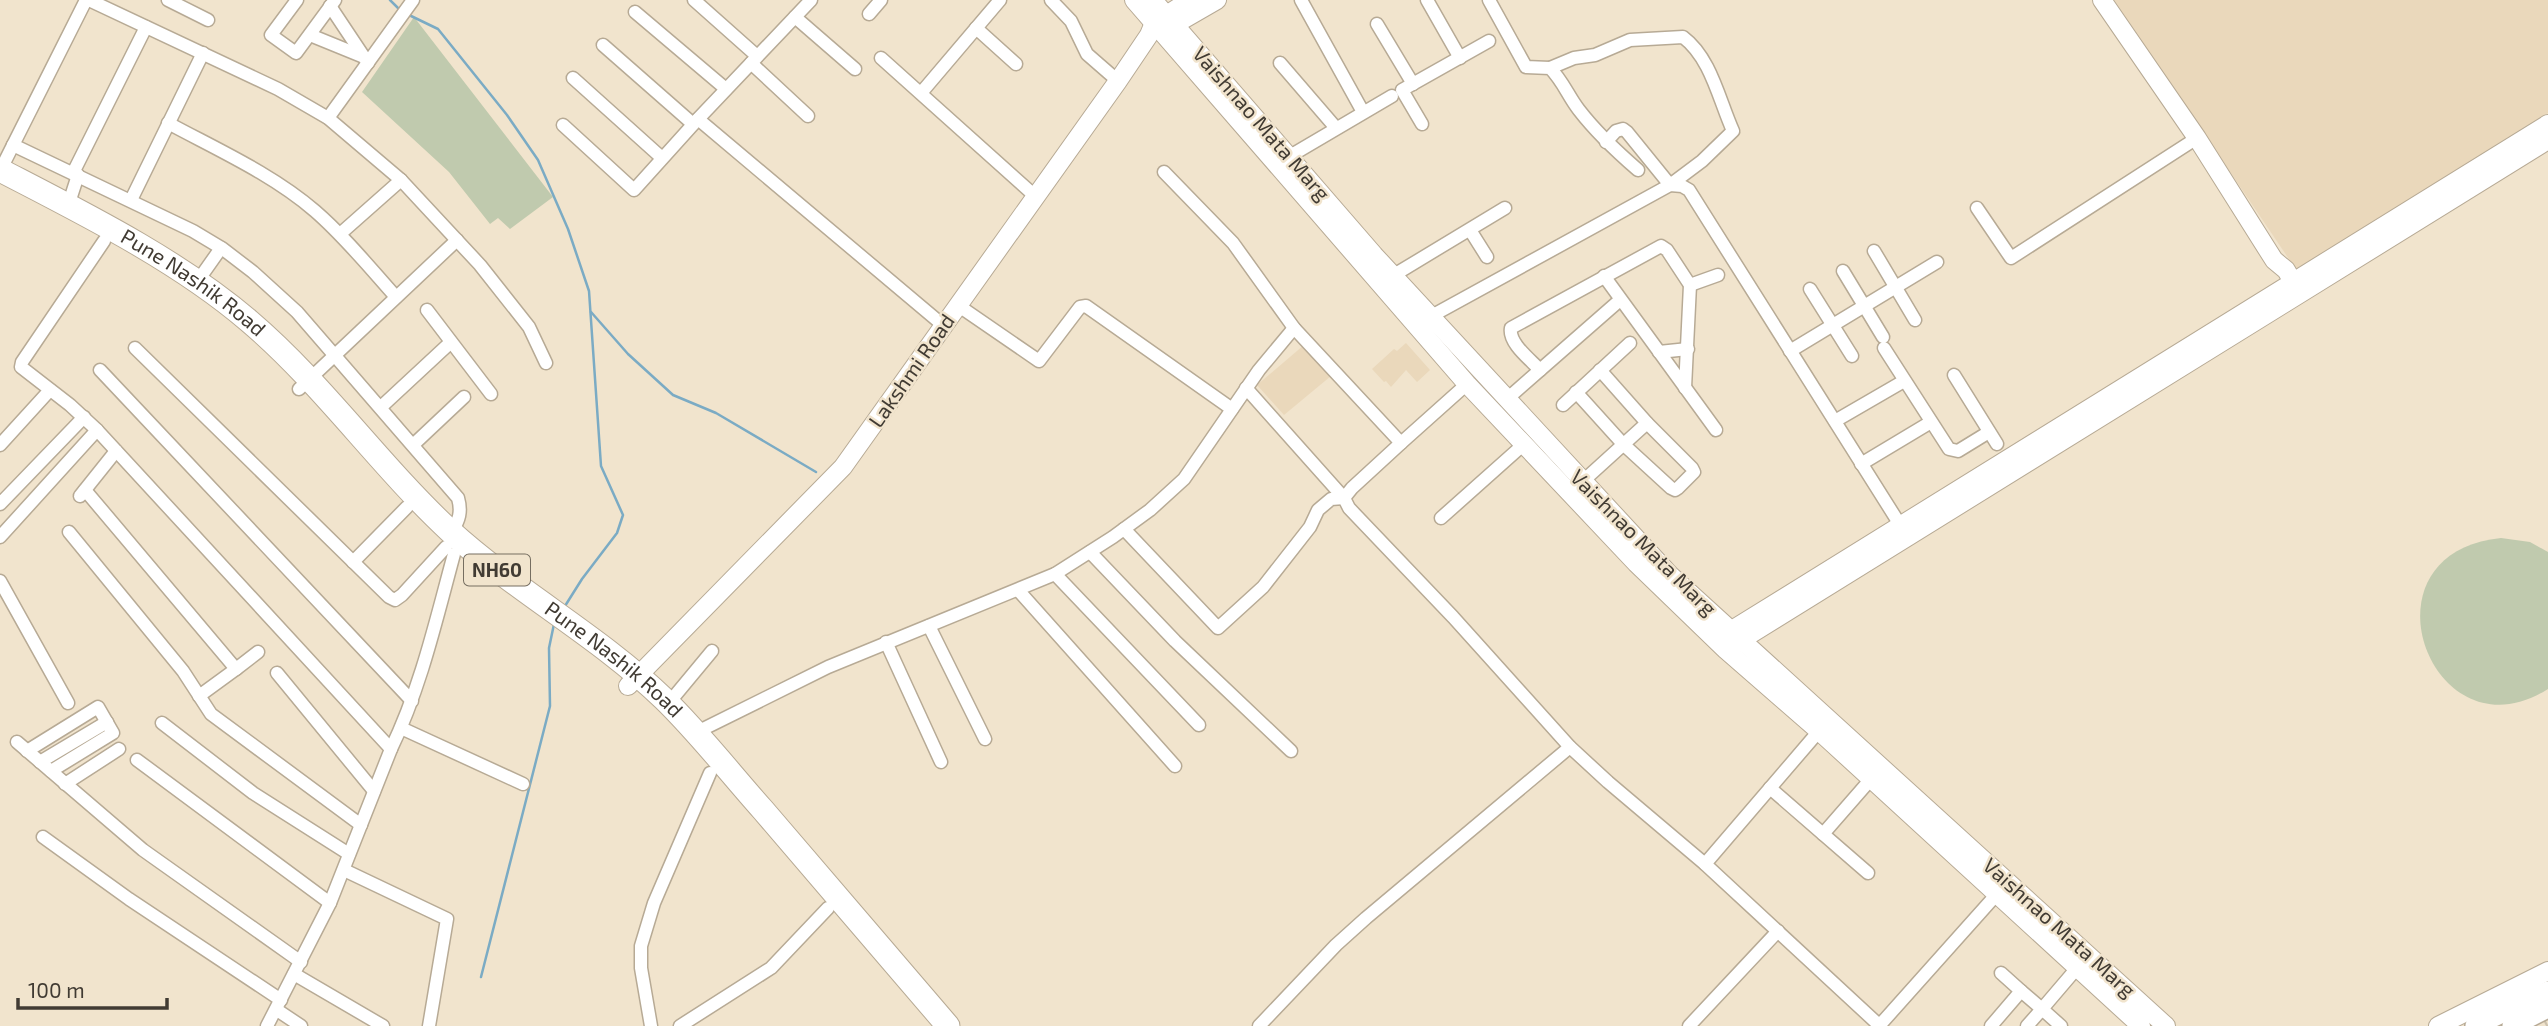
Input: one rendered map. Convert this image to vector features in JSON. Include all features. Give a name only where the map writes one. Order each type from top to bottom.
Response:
[{"type":"highway","name":"Pune Nashik Road","points":[[0,170],[68,206],[197,282],[248,320],[407,507],[451,544],[483,559],[632,680],[668,704],[948,1026]]},
{"type":"highway","name":"Pune Nashik Road","points":[[0,184],[166,277],[222,316],[304,384],[389,469],[451,544]]},
{"type":"highway","name":"Pune Nashik Road","points":[[632,680],[930,1026]]},
{"type":"main road","points":[[1134,0],[1161,26]]},
{"type":"main road","points":[[1153,0],[1161,26]]},
{"type":"main road","points":[[1161,26],[1190,0]]},
{"type":"main road","points":[[1161,26],[1217,0]]},
{"type":"main road","points":[[2102,0],[2197,138],[2274,260],[2286,270],[2291,291]]},
{"type":"main road","name":"Lakshmi Road","points":[[632,680],[843,467],[1035,196],[1161,26]]},
{"type":"main road","name":"Vaishnao Mata Marg","points":[[1161,26],[1290,156],[1394,275],[1467,384],[1636,564],[1728,640],[2139,1020]]},
{"type":"main road","name":"Vaishnao Mata Marg","points":[[1161,26],[1423,321],[1507,399],[1728,640],[1819,731],[2077,968],[2139,1020],[2166,1026]]},
{"type":"main road","points":[[1728,640],[2291,291],[2548,124]]},
{"type":"main road","points":[[2291,291],[2548,140]]},
{"type":"main road","points":[[2438,1026],[2548,971]]},
{"type":"main road","points":[[2475,1026],[2548,991]]},
{"type":"main road","points":[[2512,1026],[2548,1009]]},
{"type":"street","points":[[0,170],[88,0],[278,89],[328,118],[401,180],[457,240],[529,327],[545,363]]},
{"type":"street","points":[[168,0],[208,20]]},
{"type":"street","points":[[297,0],[271,35],[296,53],[332,3],[366,60]]},
{"type":"street","points":[[694,0],[808,116]]},
{"type":"street","points":[[563,125],[634,190],[811,0]]},
{"type":"street","points":[[869,14],[881,0]]},
{"type":"street","points":[[921,93],[1000,0]]},
{"type":"street","points":[[1051,0],[1072,21],[1087,54],[1118,81]]},
{"type":"street","points":[[1301,0],[1363,112]]},
{"type":"street","points":[[1427,0],[1460,58]]},
{"type":"street","points":[[1423,321],[1670,185],[1702,161],[1733,131],[1712,77],[1694,45],[1683,37],[1630,40],[1595,55],[1574,58],[1550,68],[1526,67],[1489,0]]},
{"type":"street","points":[[328,118],[366,60],[412,2]]},
{"type":"street","points":[[635,12],[726,89]]},
{"type":"street","points":[[795,17],[855,69]]},
{"type":"street","points":[[1377,24],[1413,84]]},
{"type":"street","points":[[68,206],[75,174],[146,27]]},
{"type":"street","points":[[976,28],[1016,64]]},
{"type":"street","points":[[310,35],[366,60]]},
{"type":"street","points":[[1422,124],[1402,90],[1489,41]]},
{"type":"street","points":[[603,45],[944,326]]},
{"type":"street","points":[[131,200],[202,53]]},
{"type":"street","points":[[881,58],[1035,196]]},
{"type":"street","points":[[1280,63],[1336,128]]},
{"type":"street","points":[[1550,68],[1561,79],[1576,106],[1606,142],[1638,170]]},
{"type":"street","points":[[573,78],[662,158]]},
{"type":"street","points":[[1290,156],[1392,96]]},
{"type":"street","points":[[168,123],[253,168],[313,209],[340,234],[396,297]]},
{"type":"street","points":[[1606,142],[1616,131],[1627,132],[1670,185],[1689,190],[1905,532]]},
{"type":"street","points":[[1977,208],[2011,258],[2197,138]]},
{"type":"street","points":[[13,145],[131,200],[221,248],[280,295],[381,407],[458,498],[459,519],[412,701],[330,903],[267,1026]]},
{"type":"street","points":[[1164,172],[1233,243],[1294,328],[1401,443]]},
{"type":"street","points":[[340,234],[401,180]]},
{"type":"street","points":[[1394,275],[1505,208]]},
{"type":"street","points":[[1470,230],[1487,257]]},
{"type":"street","points":[[304,384],[457,240]]},
{"type":"street","points":[[104,242],[22,362],[22,371],[50,390],[97,430],[391,749]]},
{"type":"street","points":[[1540,370],[1513,340],[1511,328],[1661,246],[1667,250],[1690,285],[1685,388]]},
{"type":"street","points":[[197,282],[221,248]]},
{"type":"street","points":[[1874,251],[1914,320]]},
{"type":"street","points":[[1790,351],[1937,262]]},
{"type":"street","points":[[1843,271],[1866,306],[1904,381],[1949,449],[1954,451],[1989,432]]},
{"type":"street","points":[[1690,285],[1718,275]]},
{"type":"street","points":[[1604,276],[1716,430]]},
{"type":"street","points":[[1810,289],[1852,356]]},
{"type":"street","points":[[1507,399],[1620,300]]},
{"type":"street","points":[[958,306],[1039,361],[1080,307],[1086,306],[1232,409]]},
{"type":"street","points":[[427,310],[491,394]]},
{"type":"street","points":[[695,733],[784,687],[886,642],[1055,574],[1090,552],[1150,510],[1184,479],[1246,388],[1294,328]]},
{"type":"street","points":[[381,407],[451,342]]},
{"type":"street","points":[[1563,405],[1630,343]]},
{"type":"street","points":[[135,348],[389,597],[395,600],[402,595],[451,544]]},
{"type":"street","points":[[1658,352],[1688,349]]},
{"type":"street","points":[[100,370],[412,701]]},
{"type":"street","points":[[1576,392],[1623,444],[1671,488],[1678,488],[1694,472],[1692,468],[1600,370]]},
{"type":"street","points":[[1954,375],[1997,444]]},
{"type":"street","points":[[1835,421],[1904,381]]},
{"type":"street","points":[[1124,529],[1218,628],[1263,587],[1310,527],[1318,510],[1331,499],[1343,498],[1467,384]]},
{"type":"street","points":[[1246,388],[1343,498],[1359,520],[1453,617],[1570,747],[1704,864],[1880,1026],[1996,895]]},
{"type":"street","points":[[0,445],[50,390]]},
{"type":"street","points":[[413,445],[464,397]]},
{"type":"street","points":[[0,504],[83,417]]},
{"type":"street","points":[[1861,464],[1931,422]]},
{"type":"street","points":[[1582,482],[1647,423]]},
{"type":"street","points":[[0,537],[97,430]]},
{"type":"street","points":[[1441,518],[1523,445]]},
{"type":"street","points":[[116,451],[83,493],[236,669]]},
{"type":"street","points":[[353,562],[407,507]]},
{"type":"street","points":[[69,532],[156,636],[219,723],[361,825]]},
{"type":"street","points":[[1090,552],[1183,649],[1291,751]]},
{"type":"street","points":[[1055,574],[1199,725]]},
{"type":"street","points":[[0,581],[68,703]]},
{"type":"street","points":[[1018,590],[1174,766]]},
{"type":"street","points":[[929,626],[985,739]]},
{"type":"street","points":[[886,642],[941,762]]},
{"type":"street","points":[[668,704],[712,651]]},
{"type":"street","points":[[200,696],[258,652]]},
{"type":"street","points":[[277,673],[374,791]]},
{"type":"street","points":[[51,771],[113,733],[98,707],[22,747],[143,849],[301,962]]},
{"type":"street","points":[[40,762],[107,722]]},
{"type":"street","points":[[162,723],[253,793],[349,854]]},
{"type":"street","points":[[401,728],[523,784]]},
{"type":"street","points":[[1704,864],[1819,731]]},
{"type":"street","points":[[1259,1026],[1356,927],[1570,747]]},
{"type":"street","points":[[65,784],[120,749]]},
{"type":"street","points":[[137,760],[330,903]]},
{"type":"street","points":[[651,1026],[641,968],[641,946],[654,902],[710,773]]},
{"type":"street","points":[[1823,834],[1871,779]]},
{"type":"street","points":[[1770,788],[1868,873]]},
{"type":"street","points":[[43,837],[279,1005],[301,1026]]},
{"type":"street","points":[[344,870],[447,919],[429,1026]]},
{"type":"street","points":[[680,1026],[771,968],[828,908]]},
{"type":"street","points":[[1689,1026],[1778,931]]},
{"type":"street","points":[[2027,1026],[2077,968]]},
{"type":"street","points":[[2001,973],[2061,1026]]},
{"type":"street","points":[[294,974],[383,1026]]},
{"type":"street","points":[[1992,1026],[2021,991]]},
{"type":"shaded area","points":[[2114,0],[2548,0],[2548,113],[2297,271]]},
{"type":"shaded area","points":[[1406,343],[1430,370],[1417,382],[1406,370],[1391,387],[1372,369],[1394,349],[1397,351]]},
{"type":"shaded area","points":[[1304,345],[1331,376],[1284,415],[1257,385]]},
{"type":"green space","points":[[414,17],[553,197],[510,229],[498,218],[490,224],[449,172],[362,92]]},
{"type":"green space","points":[[2501,538],[2530,542],[2548,552],[2548,689],[2507,704],[2471,699],[2443,678],[2426,647],[2420,612],[2430,578],[2456,552]]},
{"type":"waterway","points":[[390,0],[400,10]]},
{"type":"waterway","points":[[409,15],[438,29],[507,115],[538,160],[568,229],[589,291],[601,466],[623,515],[617,533],[565,606]]},
{"type":"waterway","points":[[591,312],[628,354],[673,395],[716,413],[816,472]]},
{"type":"waterway","points":[[481,977],[550,706],[549,648],[554,624]]}]
